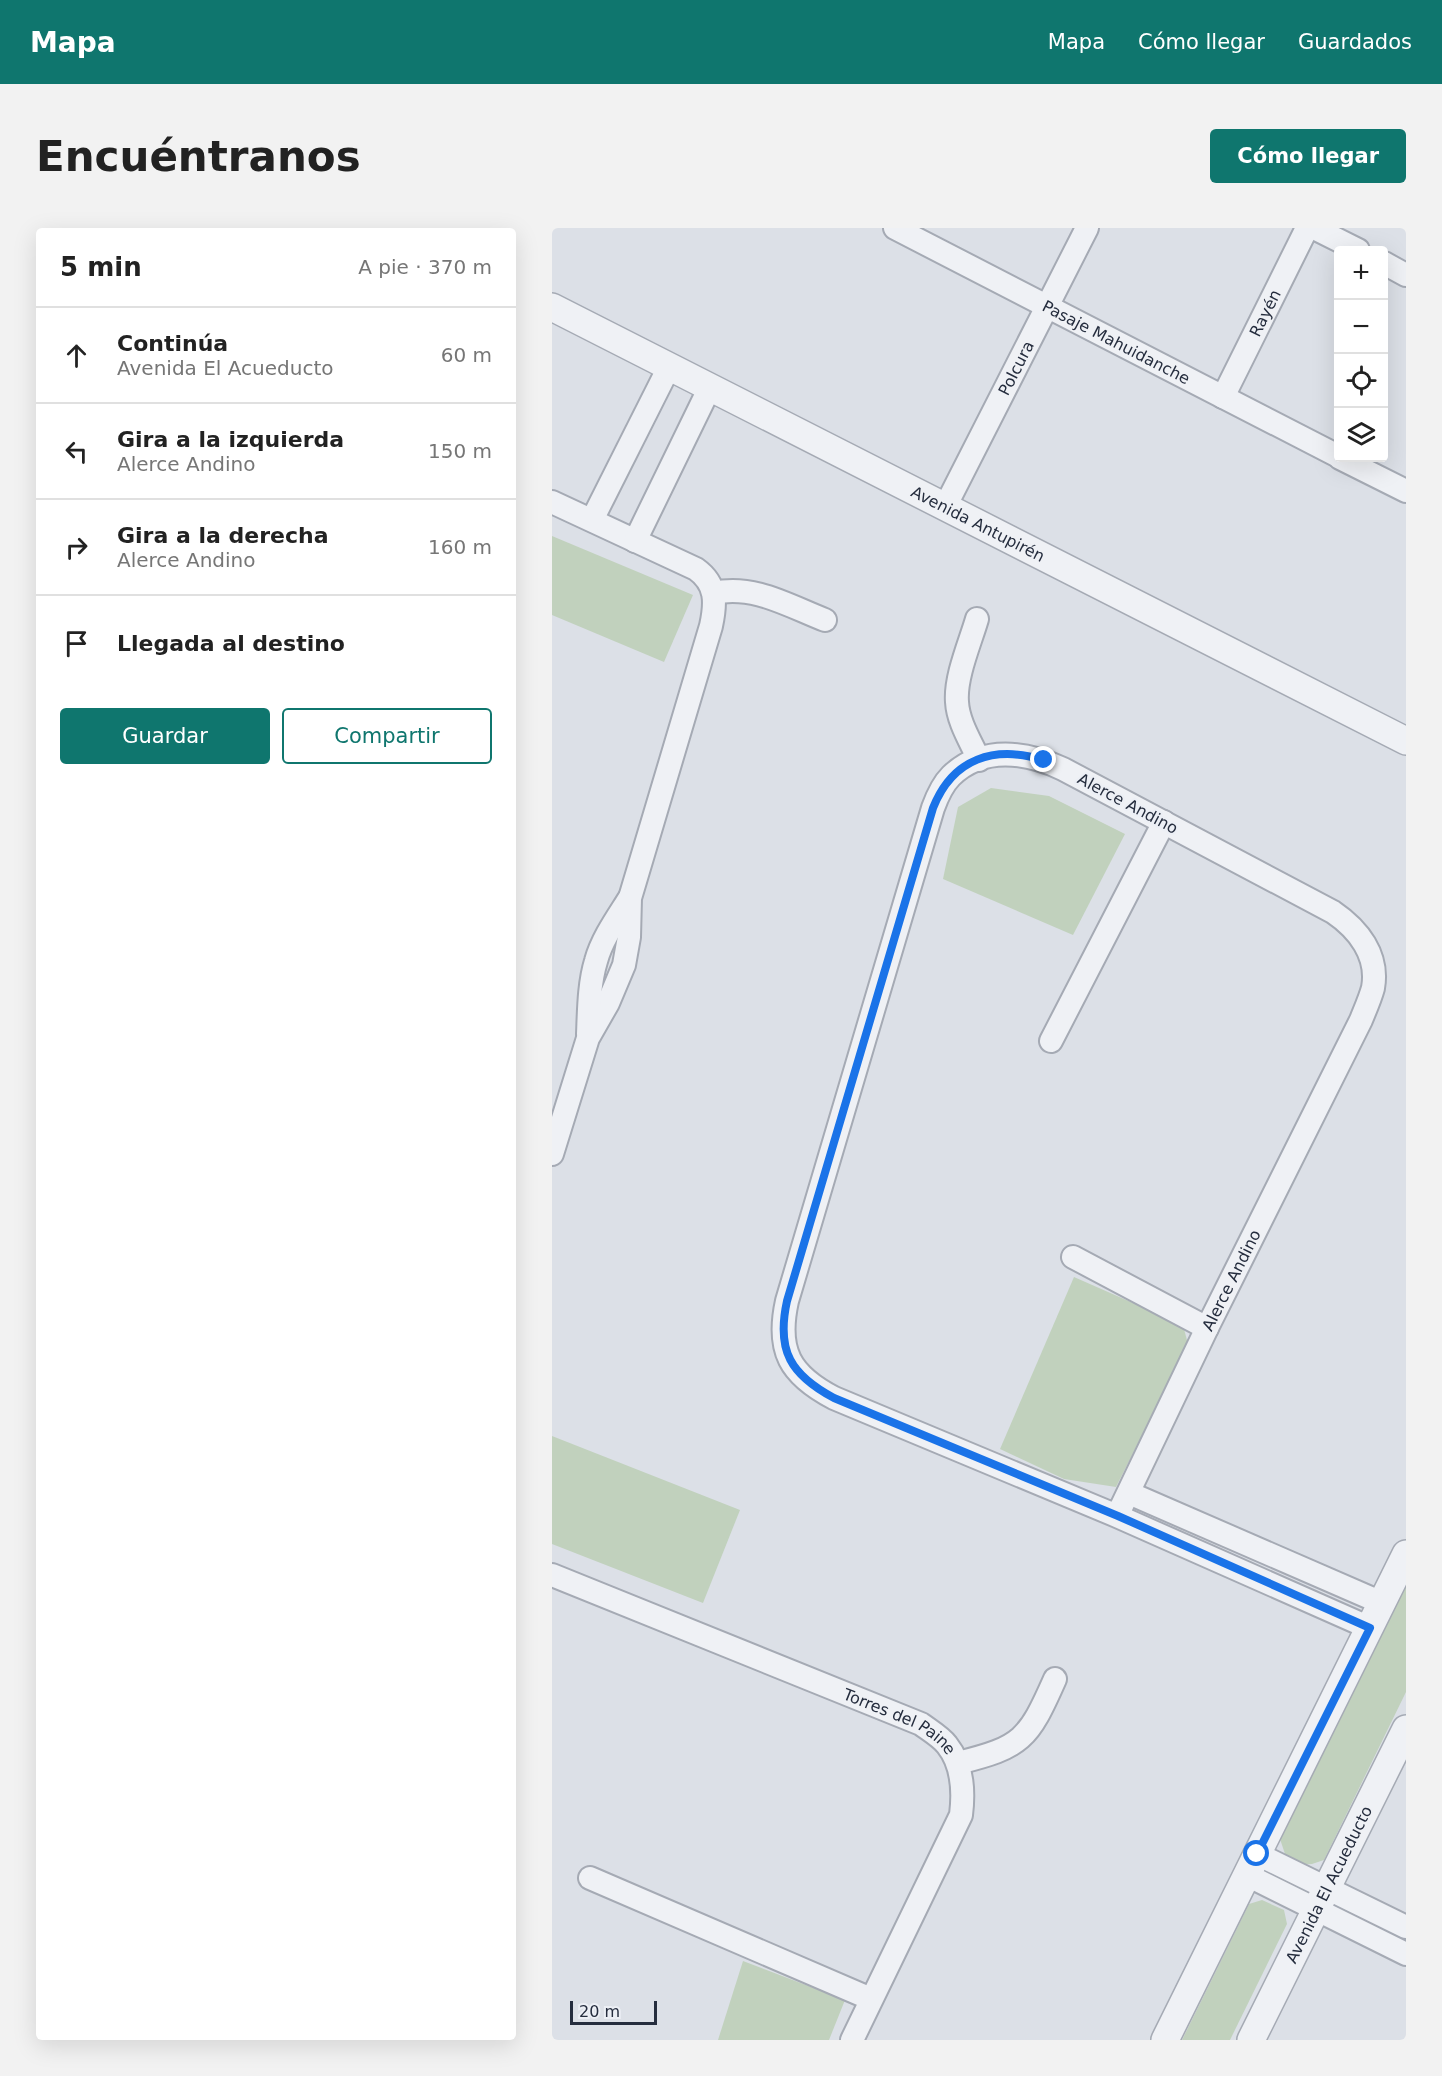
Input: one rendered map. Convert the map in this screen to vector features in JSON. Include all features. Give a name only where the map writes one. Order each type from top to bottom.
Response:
[{"type":"street","name":"Pasaje Mahuidanche","points":[[895,228],[1334,454]]},
{"type":"street","name":"Polcura","points":[[945,507],[1087,228]]},
{"type":"street","name":"Rayén","points":[[1223,397],[1307,228]]},
{"type":"street","points":[[1314,228],[1350,246]]},
{"type":"street","points":[[1388,265],[1406,274]]},
{"type":"street","name":"Avenida Antupirén","points":[[552,307],[1406,741]]},
{"type":"street","points":[[592,520],[669,367]]},
{"type":"street","points":[[635,541],[710,387]]},
{"type":"street","name":"Pasaje Mahuidanche","points":[[1350,462],[1406,491]]},
{"type":"street","points":[[552,502],[696,569],[704,575],[714,593],[714,614],[711,626],[630,898],[629,937],[624,965],[608,1003],[588,1038],[552,1154]]},
{"type":"street","points":[[714,593],[731,589],[765,595],[825,620]]},
{"type":"street","points":[[977,619],[960,675],[957,703],[960,717],[979,760]]},
{"type":"street","name":"Alerce Andino","points":[[1118,1516],[1207,1328],[1361,1020],[1373,988],[1373,972],[1365,943],[1347,922],[1320,905],[1044,760],[1017,754],[998,755],[979,760],[950,777],[940,790],[933,808],[787,1301],[784,1316],[786,1349],[797,1373],[806,1382],[834,1398],[1118,1516],[1370,1628]]},
{"type":"street","points":[[1051,1041],[1164,822]]},
{"type":"street","points":[[1073,1257],[1207,1328]]},
{"type":"street","points":[[1129,1493],[1382,1603]]},
{"type":"street","points":[[1165,2040],[1406,1554]]},
{"type":"street","name":"Torres del Paine","points":[[552,1575],[921,1724],[947,1744],[958,1763],[964,1794],[961,1815],[852,2040]]},
{"type":"street","points":[[958,1763],[991,1755],[1013,1745],[1029,1730],[1041,1711],[1054,1679]]},
{"type":"street","name":"Avenida El Acueducto","points":[[1251,2040],[1406,1729]]},
{"type":"street","points":[[1252,1864],[1320,1898],[1406,1954]]},
{"type":"street","points":[[590,1878],[871,1999]]},
{"type":"street","points":[[1320,1898],[1406,1927]]},
{"type":"green space","points":[[552,536],[693,595],[664,662],[552,615]]},
{"type":"green space","points":[[991,788],[1049,796],[1125,834],[1073,935],[943,879],[958,807]]},
{"type":"green space","points":[[1074,1277],[1183,1325],[1188,1344],[1116,1487],[1064,1479],[1000,1449]]},
{"type":"green space","points":[[552,1436],[740,1510],[703,1603],[552,1544]]},
{"type":"green space","points":[[1406,1583],[1406,1692],[1324,1860],[1298,1865],[1285,1854],[1280,1839]]},
{"type":"green space","points":[[1262,1900],[1284,1910],[1287,1924],[1230,2040],[1182,2040],[1249,1904]]},
{"type":"green space","points":[[743,1961],[845,2000],[829,2040],[718,2040]]},
{"type":"route","points":[[1044,760],[1017,754],[998,755],[979,760],[950,777],[940,790],[787,1301],[784,1316],[786,1349],[797,1373],[806,1382],[834,1398],[1118,1516],[1370,1628],[1257,1854]]}]
